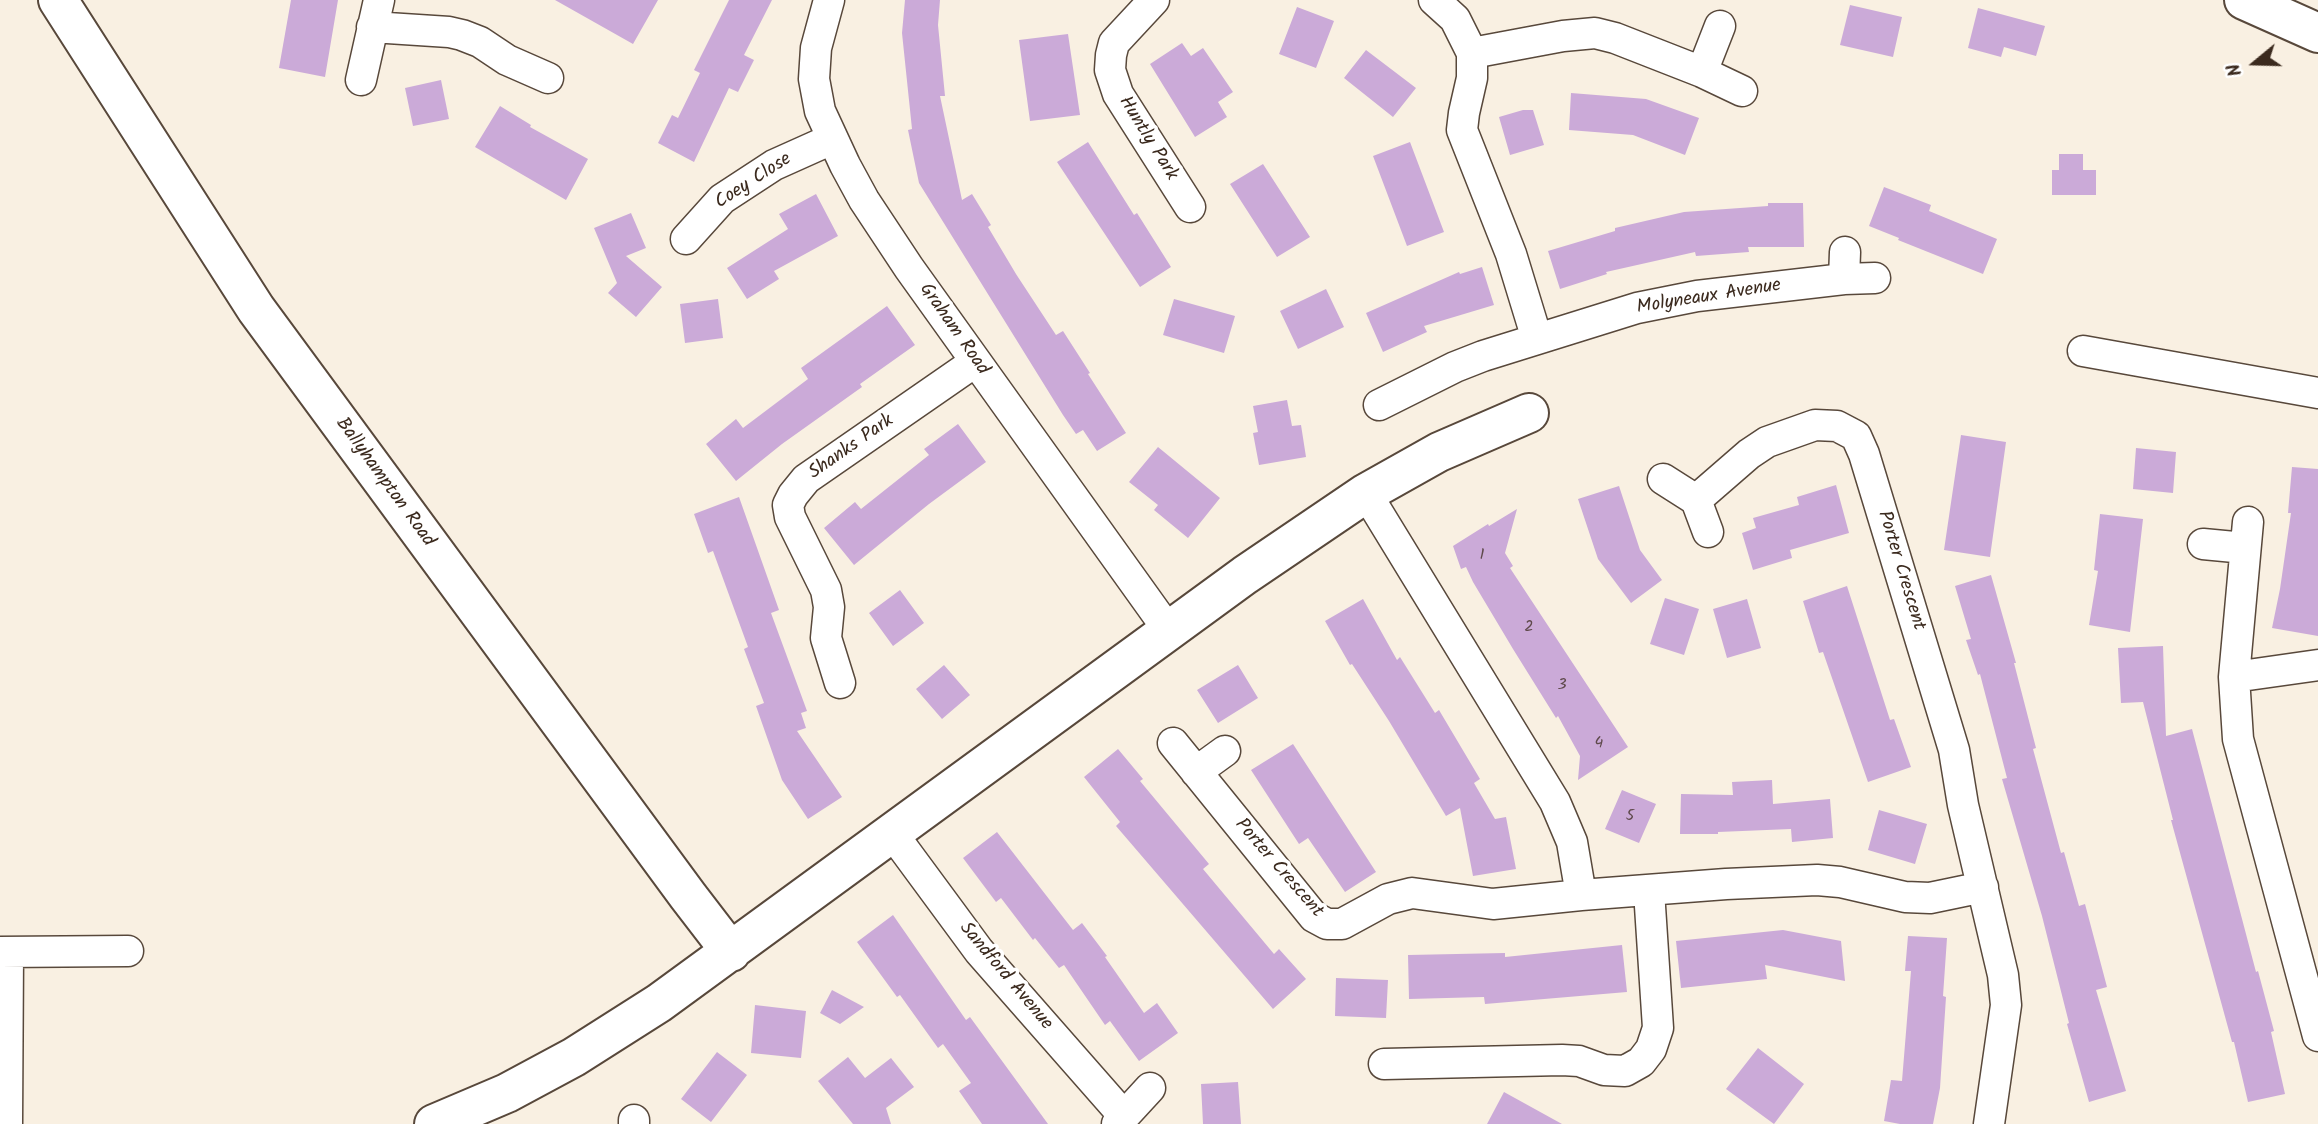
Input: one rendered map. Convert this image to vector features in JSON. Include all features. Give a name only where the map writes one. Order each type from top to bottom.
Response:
[{"type":"main road","name":"Ballyhampton Road","points":[[58,0],[256,309],[731,952]]},
{"type":"main road","points":[[2244,0],[2318,33]]},
{"type":"main road","points":[[434,1124],[507,1093],[574,1057],[659,1003],[1254,568],[1366,493],[1439,452],[1529,412]]},
{"type":"street","name":"Graham Road","points":[[829,0],[816,48],[814,79],[820,111],[858,188],[886,234],[975,362],[1169,631]]},
{"type":"street","name":"Huntly Park","points":[[1154,0],[1114,43],[1110,70],[1118,94],[1190,207]]},
{"type":"street","points":[[1434,0],[1455,19],[1472,53],[1472,78],[1462,130],[1511,254],[1536,339]]},
{"type":"street","points":[[361,80],[375,13],[462,35],[480,42],[507,60],[548,78]]},
{"type":"street","points":[[1702,72],[1720,26]]},
{"type":"street","points":[[1472,53],[1563,36],[1595,33],[1615,38],[1702,72],[1742,91]]},
{"type":"street","name":"Coey Close","points":[[685,239],[722,199],[774,165],[832,139]]},
{"type":"street","name":"Molyneaux Avenue","points":[[1379,405],[1455,367],[1637,308],[1844,265],[1875,278]]},
{"type":"street","points":[[2083,351],[2318,393]]},
{"type":"street","name":"Shanks Park","points":[[840,683],[826,638],[829,607],[826,590],[790,517],[788,505],[806,479],[975,362]]},
{"type":"street","name":"Porter Crescent","points":[[1696,499],[1767,442],[1815,425],[1837,426],[1856,436],[1864,454],[1954,750],[1963,805],[2003,975],[2006,1005],[1989,1124]]},
{"type":"street","points":[[1663,479],[1696,499],[1709,532]]},
{"type":"street","points":[[1366,493],[1555,802],[1572,842],[1581,895]]},
{"type":"street","points":[[2203,544],[2247,535],[2234,677],[2238,739],[2318,1036]]},
{"type":"street","points":[[2234,677],[2318,665]]},
{"type":"street","name":"Porter Crescent","points":[[1174,743],[1314,917],[1327,924],[1342,924],[1388,899],[1412,893],[1493,904],[1726,884],[1817,880],[1840,882],[1905,897],[1930,898],[1983,887]]},
{"type":"street","points":[[1196,772],[1225,751]]},
{"type":"street","name":"Sandford Avenue","points":[[892,833],[979,951],[1120,1120],[1150,1088]]},
{"type":"street","points":[[1384,1064],[1562,1060],[1579,1061],[1604,1070],[1625,1071],[1641,1062],[1651,1049],[1658,1028],[1649,891]]},
{"type":"street","points":[[7,1124],[4,952],[128,951]]},
{"type":"building","points":[[291,0],[338,0],[325,77],[279,68]]},
{"type":"building","points":[[555,0],[658,0],[633,44]]},
{"type":"building","points":[[729,0],[772,0],[744,55],[754,60],[738,92],[729,88],[694,162],[658,143],[672,115],[678,118],[700,73],[694,70]]},
{"type":"building","points":[[905,0],[940,0],[938,25],[945,96],[940,96],[962,200],[972,194],[1016,274],[1056,335],[1063,331],[1126,433],[1097,451],[1083,430],[1076,434],[1063,415],[919,183],[908,130],[912,129],[902,33]]},
{"type":"building","points":[[1850,5],[1902,17],[1893,57],[1840,45]]},
{"type":"building","points":[[1297,7],[1334,21],[1316,68],[1279,54]]},
{"type":"building","points":[[1978,8],[2045,26],[2036,56],[2004,47],[2001,57],[1968,48]]},
{"type":"building","points":[[1068,34],[1080,115],[1030,121],[1019,40]]},
{"type":"building","points":[[1182,43],[1191,56],[1203,48],[1233,92],[1218,102],[1227,117],[1195,137],[1150,64]]},
{"type":"building","points":[[1366,50],[1416,88],[1393,117],[1344,78]]},
{"type":"building","points":[[441,80],[449,119],[413,126],[405,88]]},
{"type":"building","points":[[1571,93],[1646,99],[1699,118],[1685,155],[1633,135],[1569,130]]},
{"type":"building","points":[[500,106],[531,125],[530,127],[588,159],[566,200],[475,147]]},
{"type":"building","points":[[1533,110],[1544,145],[1510,155],[1499,117]]},
{"type":"building","points":[[1088,142],[1171,267],[1140,287],[1057,162]]},
{"type":"building","points":[[1410,142],[1444,232],[1407,246],[1373,156]]},
{"type":"building","points":[[2059,154],[2083,154],[2083,170],[2096,170],[2096,195],[2052,195],[2052,170],[2059,170]]},
{"type":"building","points":[[1263,164],[1310,237],[1277,257],[1230,184]]},
{"type":"building","points":[[1884,187],[1931,205],[1929,211],[1997,239],[1983,274],[1869,226]]},
{"type":"building","points":[[816,194],[838,236],[774,271],[779,279],[747,299],[727,268],[788,229],[779,214]]},
{"type":"building","points":[[1768,203],[1803,203],[1804,247],[1748,247],[1749,252],[1696,256],[1695,252],[1606,272],[1607,274],[1560,289],[1548,251],[1615,231],[1615,228],[1684,212],[1768,206]]},
{"type":"building","points":[[631,213],[646,248],[626,256],[662,287],[636,317],[608,293],[617,283],[594,228]]},
{"type":"building","points":[[1482,267],[1494,305],[1424,326],[1427,332],[1383,352],[1366,313],[1459,272],[1460,274]]},
{"type":"building","points":[[1326,289],[1344,327],[1298,349],[1280,311]]},
{"type":"building","points":[[718,299],[723,338],[685,343],[680,304]]},
{"type":"building","points":[[1174,299],[1235,316],[1224,353],[1163,335]]},
{"type":"building","points":[[887,306],[915,345],[860,384],[862,387],[782,444],[736,481],[706,444],[736,419],[743,428],[808,379],[801,368]]},
{"type":"building","points":[[1287,400],[1292,426],[1301,425],[1306,457],[1259,465],[1253,433],[1258,432],[1253,406]]},
{"type":"building","points":[[958,424],[986,462],[854,565],[824,528],[855,502],[861,509],[929,455],[924,449]]},
{"type":"building","points":[[1961,435],[2006,442],[1990,557],[1944,550]]},
{"type":"building","points":[[1158,447],[1220,498],[1188,538],[1154,510],[1158,505],[1129,482]]},
{"type":"building","points":[[2136,448],[2176,452],[2173,493],[2133,489]]},
{"type":"building","points":[[2292,467],[2318,469],[2318,636],[2272,628],[2291,513],[2288,513]]},
{"type":"building","points":[[1836,485],[1849,533],[1790,550],[1792,558],[1753,570],[1742,533],[1756,528],[1753,518],[1799,505],[1797,497]]},
{"type":"building","points":[[1619,486],[1640,550],[1662,580],[1631,603],[1598,559],[1578,499]]},
{"type":"building","points":[[739,497],[779,610],[771,613],[807,711],[801,713],[806,728],[797,731],[842,797],[808,819],[782,780],[756,706],[764,703],[744,649],[748,647],[713,551],[708,553],[694,514]]},
{"type":"building","points":[[1517,509],[1505,553],[1513,566],[1510,568],[1628,747],[1578,780],[1580,756],[1558,716],[1556,718],[1513,649],[1466,567],[1461,569],[1453,546]]},
{"type":"building","points":[[2100,514],[2143,519],[2130,632],[2089,625],[2098,571],[2094,570]]},
{"type":"building","points":[[1991,575],[2016,663],[2036,748],[2033,749],[2061,853],[2064,852],[2079,906],[2085,904],[2107,987],[2096,990],[2126,1091],[2089,1102],[2067,1024],[2069,1023],[2042,916],[2002,779],[2007,778],[1980,674],[1978,675],[1966,640],[1971,639],[1955,586]]},
{"type":"building","points":[[1847,586],[1890,720],[1894,719],[1911,767],[1868,782],[1823,652],[1819,653],[1803,601]]},
{"type":"building","points":[[900,590],[924,623],[893,646],[869,613]]},
{"type":"building","points":[[1665,598],[1699,609],[1684,655],[1650,644]]},
{"type":"building","points":[[1363,599],[1397,660],[1400,657],[1435,713],[1439,710],[1480,779],[1474,783],[1495,819],[1506,817],[1516,869],[1473,876],[1460,808],[1446,816],[1325,621]]},
{"type":"building","points":[[1747,599],[1761,648],[1727,658],[1713,609]]},
{"type":"building","points":[[2163,646],[2166,736],[2192,729],[2274,1031],[2271,1032],[2285,1094],[2248,1102],[2234,1042],[2171,820],[2143,702],[2121,703],[2118,648]]},
{"type":"building","points":[[944,665],[970,695],[942,719],[916,689]]},
{"type":"building","points":[[1238,665],[1258,698],[1218,723],[1197,690]]},
{"type":"building","points":[[1293,744],[1376,872],[1345,892],[1308,838],[1299,844],[1251,770]]},
{"type":"building","points":[[1118,749],[1143,779],[1140,781],[1209,864],[1203,869],[1274,954],[1279,949],[1306,979],[1273,1009],[1116,826],[1120,822],[1084,777]]},
{"type":"building","points":[[1772,780],[1773,804],[1830,799],[1833,838],[1792,842],[1791,829],[1680,834],[1681,794],[1733,795],[1732,782]]},
{"type":"building","points":[[1622,790],[1656,804],[1639,843],[1605,829]]},
{"type":"building","points":[[1879,810],[1927,824],[1915,864],[1868,850]]},
{"type":"building","points":[[997,832],[1073,930],[1082,923],[1144,1013],[1157,1003],[1178,1033],[1139,1061],[1110,1021],[1105,1025],[1064,965],[1059,968],[1035,938],[1033,940],[1001,898],[996,902],[963,858]]},
{"type":"building","points":[[893,915],[966,1020],[970,1017],[1048,1124],[982,1124],[959,1091],[971,1083],[943,1044],[938,1048],[857,942]]},
{"type":"building","points":[[1783,930],[1841,941],[1845,981],[1765,965],[1767,979],[1681,988],[1676,941]]},
{"type":"building","points":[[1908,936],[1947,938],[1940,1088],[1933,1124],[1884,1121],[1891,1080],[1902,1081],[1911,971],[1905,971]]},
{"type":"building","points":[[1622,945],[1627,992],[1485,1004],[1484,997],[1409,999],[1408,955],[1505,953],[1505,957]]},
{"type":"building","points":[[1336,978],[1388,980],[1386,1018],[1335,1016]]},
{"type":"building","points":[[832,990],[864,1007],[840,1024],[820,1013]]},
{"type":"building","points":[[755,1005],[806,1011],[801,1058],[751,1053]]},
{"type":"building","points":[[1758,1048],[1804,1084],[1774,1124],[1726,1089]]},
{"type":"building","points":[[717,1052],[747,1075],[711,1122],[681,1099]]},
{"type":"building","points":[[848,1057],[865,1078],[891,1058],[914,1087],[886,1108],[891,1124],[853,1124],[818,1081]]},
{"type":"building","points":[[1238,1082],[1241,1124],[1203,1124],[1201,1084]]},
{"type":"building","points":[[1504,1092],[1562,1124],[1487,1124]]}]
